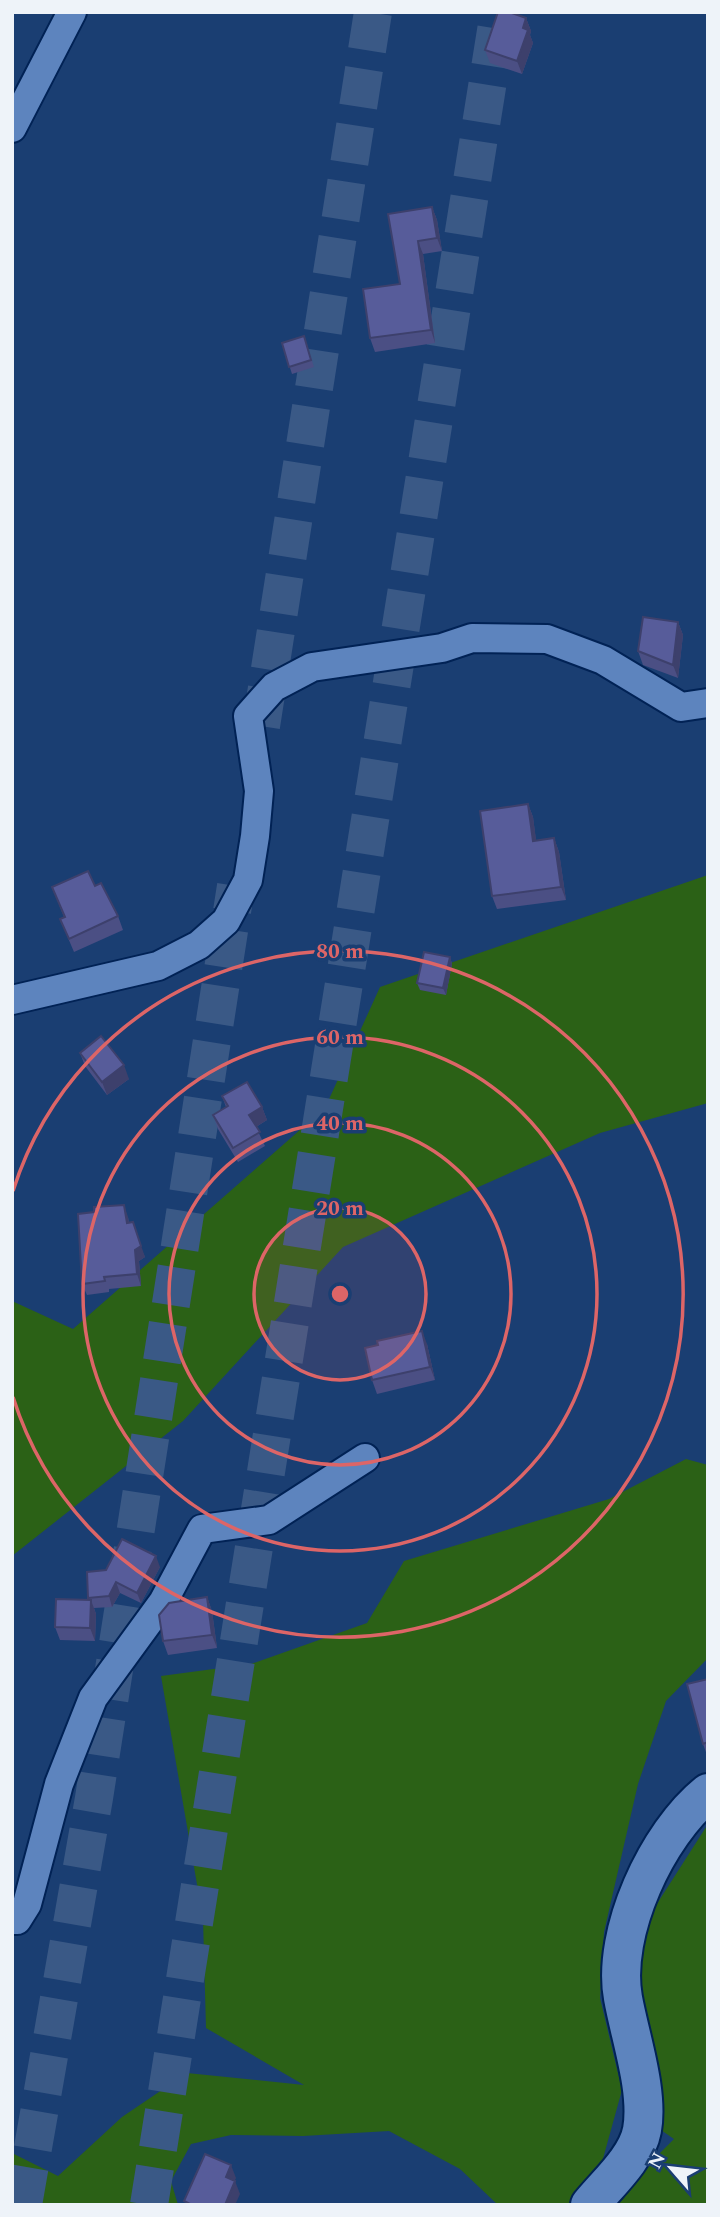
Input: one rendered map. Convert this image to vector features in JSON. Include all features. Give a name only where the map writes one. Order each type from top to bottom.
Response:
[{"type":"street","points":[[12,128],[72,12]]},
{"type":"street","points":[[12,1000],[158,966],[199,945],[226,921],[248,880],[255,836],[259,791],[248,716],[274,687],[312,667],[442,648],[472,638],[547,639],[603,660],[681,707],[708,703]]},
{"type":"street","points":[[12,1920],[17,1920],[27,1904],[59,1784],[93,1698],[163,1602],[202,1529],[269,1520],[365,1458]]},
{"type":"street","points":[[590,2205],[628,2158],[642,2131],[641,2084],[622,1994],[623,1937],[637,1896],[670,1836],[708,1793]]},
{"type":"green space","points":[[708,875],[708,1103],[600,1133],[343,1247],[183,1421],[12,1556],[12,1301],[73,1329],[325,1108],[380,987]]},
{"type":"green space","points":[[686,1459],[708,1465],[708,1658],[666,1701],[638,1784],[604,1932],[600,1998],[622,2090],[599,2173],[568,2205],[498,2205],[460,2169],[389,2131],[303,2136],[231,2135],[191,2144],[171,2181],[178,2205],[12,2205],[12,2153],[58,2176],[122,2117],[187,2073],[304,2085],[206,2028],[203,1919],[161,1676],[251,1664],[367,1623],[404,1561],[609,1499]]},
{"type":"green space","points":[[708,1824],[708,2205],[608,2205],[674,2139],[655,2126],[637,1935]]},
{"type":"building","points":[[498,12],[509,12],[526,18],[523,28],[528,30],[517,61],[485,50]]},
{"type":"building","points":[[432,207],[437,238],[418,241],[431,330],[370,338],[363,289],[400,284],[388,214]]},
{"type":"building","points":[[304,336],[311,360],[289,367],[282,343]]},
{"type":"building","points":[[643,617],[678,622],[673,665],[638,651]]},
{"type":"building","points":[[528,804],[533,841],[554,838],[561,887],[492,896],[480,811]]},
{"type":"building","points":[[88,871],[95,886],[101,883],[118,916],[69,939],[60,919],[65,917],[52,887]]},
{"type":"building","points":[[424,952],[450,957],[443,988],[417,983]]},
{"type":"building","points":[[101,1036],[124,1065],[102,1082],[80,1053]]},
{"type":"building","points":[[247,1082],[262,1107],[249,1115],[260,1132],[233,1148],[213,1115],[228,1106],[222,1096]]},
{"type":"building","points":[[124,1205],[127,1223],[133,1222],[141,1246],[135,1250],[137,1274],[104,1277],[105,1281],[82,1284],[78,1214],[94,1212],[94,1207]]},
{"type":"building","points":[[422,1331],[430,1367],[372,1380],[365,1348],[378,1345],[377,1341]]},
{"type":"building","points":[[122,1539],[156,1556],[137,1593],[116,1582],[109,1596],[88,1598],[87,1572],[106,1570]]},
{"type":"building","points":[[207,1597],[212,1635],[163,1641],[159,1615],[169,1603]]},
{"type":"building","points":[[56,1599],[91,1600],[90,1628],[55,1627]]},
{"type":"building","points":[[708,1679],[708,1742],[703,1744],[687,1684]]},
{"type":"building","points":[[205,2154],[231,2165],[226,2177],[235,2181],[225,2205],[192,2205],[184,2201]]},
{"type":"tunnel","points":[[261,726],[373,12]]},
{"type":"tunnel","points":[[149,2205],[499,12]]},
{"type":"tunnel","points":[[23,2205],[94,1798],[236,886]]}]
